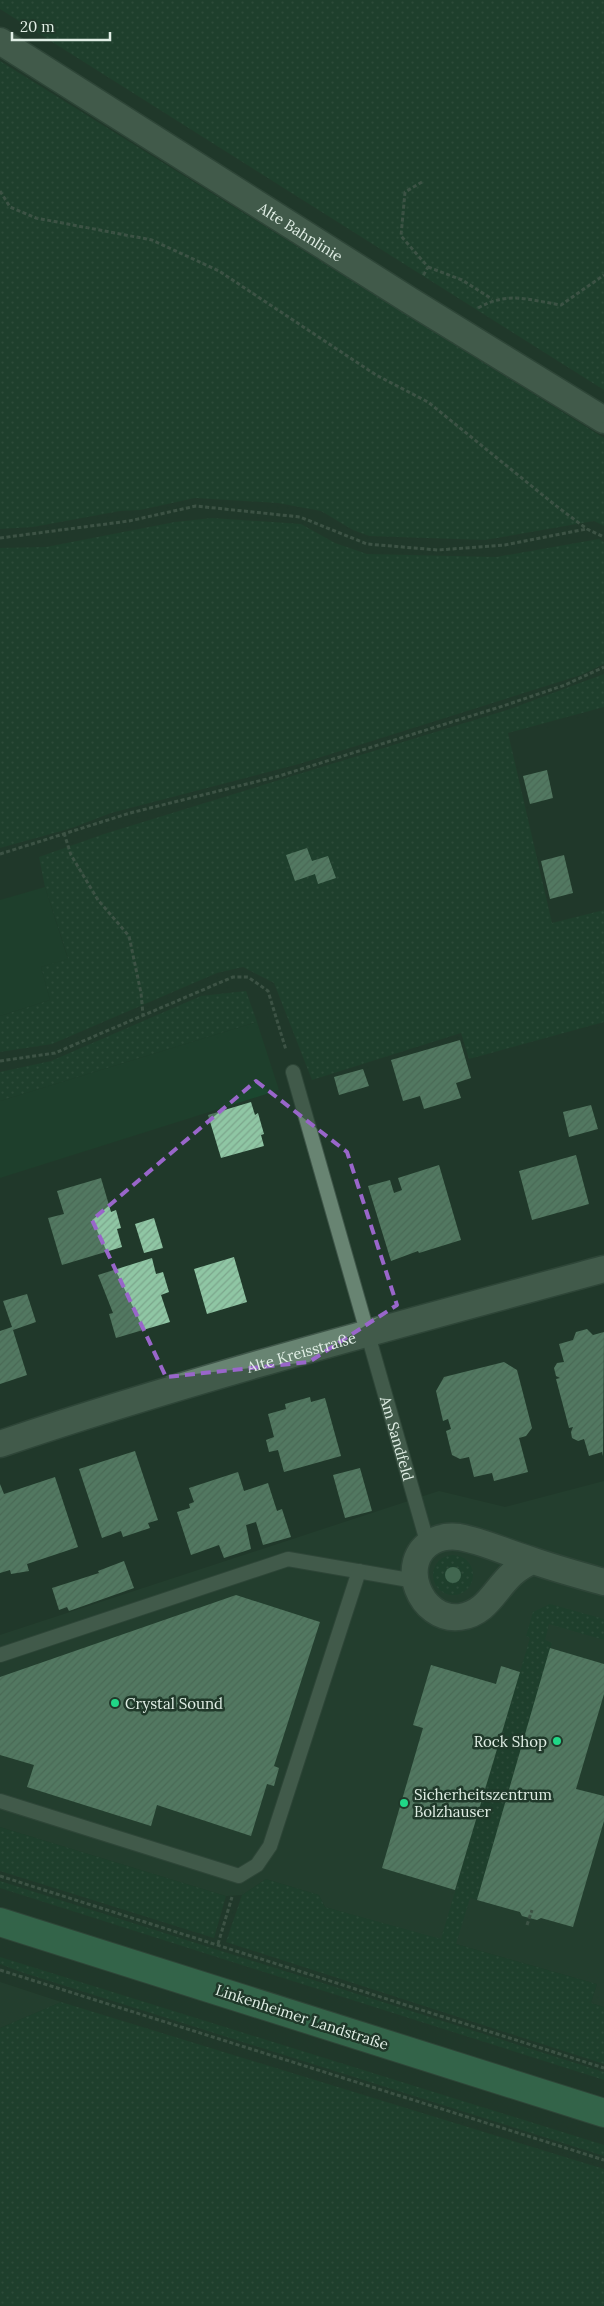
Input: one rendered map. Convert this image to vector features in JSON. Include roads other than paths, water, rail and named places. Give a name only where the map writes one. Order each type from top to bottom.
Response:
[{"type":"main road","name":"Linkenheimer Landstraße","points":[[0,1922],[604,2113]]},
{"type":"street","name":"Alte Bahnlinie","points":[[0,41],[409,300],[604,420]]},
{"type":"street","name":"Alte Kreisstraße","points":[[0,1444],[66,1422],[368,1333],[604,1269]]},
{"type":"street","points":[[533,1561],[521,1565],[511,1573],[484,1607],[470,1615],[457,1617],[444,1615],[431,1608],[422,1600],[415,1581],[415,1570],[419,1557],[428,1545],[440,1538],[459,1537],[604,1582]]},
{"type":"lane","name":"Am Sandfeld","points":[[293,1072],[428,1545]]},
{"type":"lane","points":[[0,1655],[288,1559],[415,1581]]},
{"type":"lane","points":[[0,1801],[239,1876],[257,1865],[270,1846],[359,1572]]},
{"type":"place","name":"Crystal Sound","points":[[115,1703]]},
{"type":"place","name":"Rock Shop","points":[[557,1741]]},
{"type":"place","name":"Sicherheitszentrum Bolzhauser","points":[[404,1803]]}]
